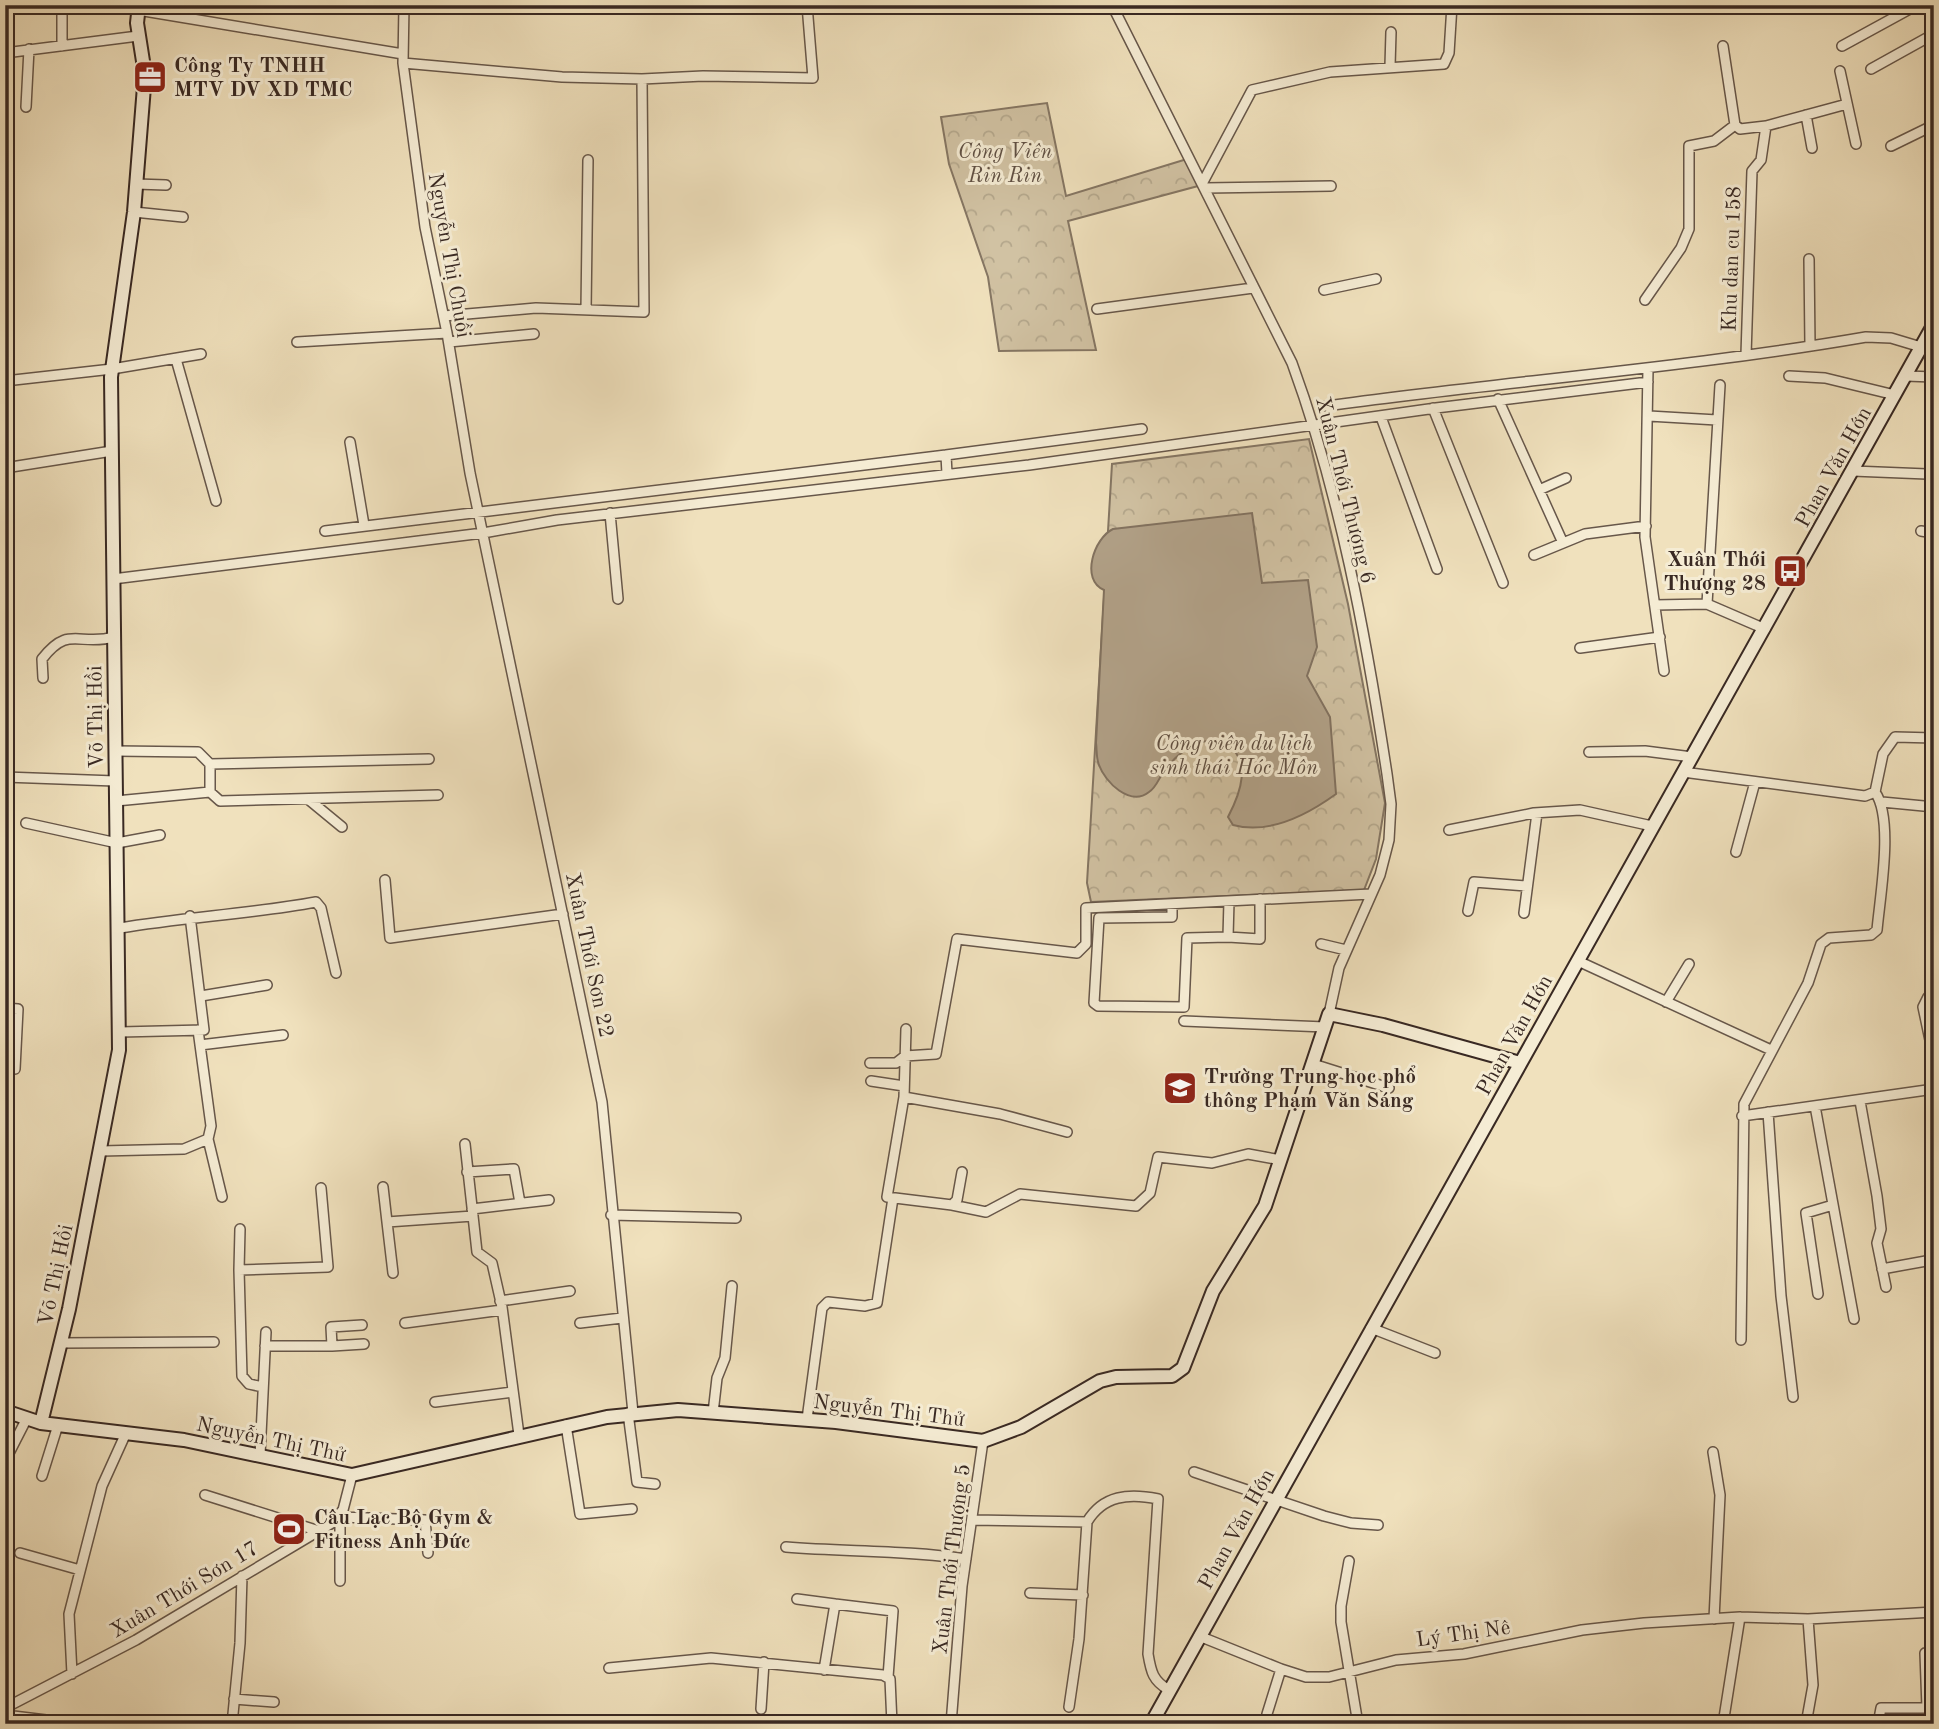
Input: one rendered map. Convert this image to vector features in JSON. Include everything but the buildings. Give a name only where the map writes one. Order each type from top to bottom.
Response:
[{"type":"street","points":[[62,5],[62,46]]},
{"type":"street","name":"Nguyễn Thị Chuồi","points":[[404,5],[403,58],[425,227],[448,337],[478,510]]},
{"type":"street","points":[[138,8],[403,58],[562,77],[642,79],[702,76],[813,78],[807,5]]},
{"type":"street","name":"Xuân Thới Thượng 6","points":[[1112,5],[1292,363],[1313,426],[1352,582],[1389,784],[1389,840],[1380,875],[1346,950],[1327,1021]]},
{"type":"street","points":[[1331,186],[1204,185],[1252,90],[1330,72],[1444,64],[1449,53],[1452,5]]},
{"type":"street","points":[[1842,46],[1917,5]]},
{"type":"street","name":"Võ Thị Hồi","points":[[41,1423],[61,1343],[101,1151],[120,1032],[112,369],[134,212],[145,74],[138,36],[138,8]]},
{"type":"street","points":[[1390,66],[1391,32]]},
{"type":"street","points":[[1871,69],[1934,34]]},
{"type":"street","points":[[5,53],[138,36]]},
{"type":"street","points":[[1723,46],[1735,125],[1740,129],[1766,126],[1847,104]]},
{"type":"street","points":[[26,107],[29,49]]},
{"type":"street","points":[[1840,71],[1856,144]]},
{"type":"street","points":[[444,316],[536,307],[644,312],[642,79]]},
{"type":"street","points":[[1806,115],[1812,148]]},
{"type":"street","points":[[1645,300],[1689,229],[1689,146],[1714,141],[1735,125]]},
{"type":"street","points":[[1891,146],[1934,125]]},
{"type":"street","name":"Khu dan cu 158","points":[[1746,355],[1752,172],[1761,160],[1766,126]]},
{"type":"street","points":[[586,310],[588,160]]},
{"type":"street","points":[[136,184],[166,186]]},
{"type":"street","points":[[134,212],[183,217]]},
{"type":"street","points":[[1809,259],[1811,346]]},
{"type":"street","points":[[1324,290],[1376,279]]},
{"type":"street","points":[[1097,309],[1253,288]]},
{"type":"street","name":"Phan Văn Hớn","points":[[1151,1724],[1934,324]]},
{"type":"street","points":[[297,342],[534,334]]},
{"type":"street","points":[[1326,406],[1427,392],[1648,369],[1866,337],[1891,338],[1934,377]]},
{"type":"street","points":[[5,381],[112,369],[201,354]]},
{"type":"street","points":[[176,359],[216,501]]},
{"type":"street","points":[[1648,369],[1646,526],[1664,671]]},
{"type":"street","points":[[1789,376],[1825,378],[1895,395]]},
{"type":"street","points":[[113,579],[483,533],[610,513],[947,474],[1499,399],[1605,390],[1648,382]]},
{"type":"street","points":[[1707,604],[1720,385]]},
{"type":"street","points":[[1499,399],[1563,542]]},
{"type":"street","points":[[1433,408],[1503,583]]},
{"type":"street","points":[[1649,416],[1717,420]]},
{"type":"street","points":[[1381,417],[1437,569]]},
{"type":"street","points":[[325,531],[1142,429]]},
{"type":"street","points":[[350,442],[364,525]]},
{"type":"street","points":[[5,468],[112,451]]},
{"type":"street","points":[[946,455],[947,474]]},
{"type":"street","points":[[1853,471],[1927,474]]},
{"type":"street","points":[[1539,490],[1566,478]]},
{"type":"street","name":"Xuân Thới Sơn 22","points":[[478,510],[602,1102],[637,1482],[655,1484]]},
{"type":"street","points":[[610,513],[618,599]]},
{"type":"street","points":[[1534,555],[1585,534],[1646,526]]},
{"type":"street","points":[[1921,531],[1934,533]]},
{"type":"street","points":[[1655,605],[1707,604],[1765,629]]},
{"type":"street","points":[[43,678],[42,659],[54,643],[74,637],[96,642],[114,637]]},
{"type":"street","points":[[1580,648],[1660,637]]},
{"type":"street","points":[[1741,1340],[1744,1104],[1808,983],[1821,944],[1829,939],[1871,935],[1877,930],[1884,838],[1882,803],[1875,792],[1888,743],[1895,737],[1934,738]]},
{"type":"street","points":[[116,751],[198,752],[210,764],[210,792]]},
{"type":"street","points":[[1589,752],[1645,751],[1692,757]]},
{"type":"street","points":[[210,764],[429,759]]},
{"type":"street","points":[[1683,772],[1853,795],[1875,792]]},
{"type":"street","points":[[5,777],[115,781]]},
{"type":"street","points":[[1736,852],[1755,782]]},
{"type":"street","points":[[116,801],[210,792],[220,801],[438,795]]},
{"type":"street","points":[[309,799],[342,827]]},
{"type":"street","points":[[1882,803],[1934,807]]},
{"type":"street","points":[[1449,830],[1536,813],[1580,810],[1652,826]]},
{"type":"street","points":[[1524,913],[1536,813]]},
{"type":"street","points":[[26,823],[117,843],[160,835]]},
{"type":"street","points":[[385,880],[390,938],[563,914]]},
{"type":"street","points":[[1468,911],[1474,882],[1528,886]]},
{"type":"street","points":[[870,1063],[896,1063],[905,1056],[936,1054],[957,939],[1077,953],[1086,944],[1086,908],[1371,894]]},
{"type":"street","points":[[1172,904],[1172,917],[1099,918],[1094,957],[1094,1003],[1098,1006],[1184,1007],[1187,938],[1260,939],[1260,899]]},
{"type":"street","points":[[1228,937],[1229,901]]},
{"type":"street","points":[[120,928],[190,916],[260,913],[316,902],[321,908],[336,973]]},
{"type":"street","points":[[120,1032],[204,1030],[190,916]]},
{"type":"street","points":[[1321,944],[1346,950]]},
{"type":"street","points":[[1578,961],[1772,1050]]},
{"type":"street","points":[[1666,1002],[1689,964]]},
{"type":"street","points":[[201,996],[267,985]]},
{"type":"street","points":[[1934,995],[1928,997],[1923,1007],[1934,1059]]},
{"type":"street","points":[[5,1008],[18,1009],[15,1069],[5,1069]]},
{"type":"street","points":[[1184,1021],[1327,1021],[1383,1025],[1520,1063]]},
{"type":"street","name":"Nguyễn Thị Thử","points":[[5,1411],[41,1423],[126,1433],[260,1455],[352,1475],[387,1469],[566,1425],[630,1413],[678,1410],[807,1419],[983,1441],[1021,1426],[1100,1381],[1116,1377],[1172,1376],[1179,1372],[1189,1357],[1213,1291],[1259,1220],[1327,1021]]},
{"type":"street","points":[[906,1029],[904,1097],[887,1197],[986,1212],[1020,1194],[1136,1206],[1150,1193],[1158,1157],[1212,1163],[1248,1154],[1281,1160]]},
{"type":"street","points":[[198,1030],[211,1126],[208,1139],[222,1197]]},
{"type":"street","points":[[200,1045],[283,1035]]},
{"type":"street","points":[[1313,1064],[1389,1087]]},
{"type":"street","points":[[871,1081],[904,1086]]},
{"type":"street","points":[[1742,1116],[1934,1090]]},
{"type":"street","points":[[904,1097],[999,1114],[1067,1132]]},
{"type":"street","points":[[1860,1101],[1877,1196],[1881,1229],[1877,1243],[1886,1287]]},
{"type":"street","points":[[1815,1106],[1854,1319]]},
{"type":"street","points":[[1768,1112],[1781,1296],[1793,1397]]},
{"type":"street","points":[[101,1151],[184,1149],[208,1139]]},
{"type":"street","points":[[466,1144],[477,1252],[492,1263],[501,1305],[519,1435]]},
{"type":"street","points":[[467,1172],[513,1169],[520,1203]]},
{"type":"street","points":[[952,1205],[957,1200],[962,1172]]},
{"type":"street","points":[[383,1186],[393,1273]]},
{"type":"street","points":[[239,1270],[328,1266],[321,1188]]},
{"type":"street","points":[[807,1419],[822,1308],[828,1302],[865,1306],[877,1303],[893,1198]]},
{"type":"street","points":[[387,1222],[549,1200]]},
{"type":"street","points":[[1818,1294],[1805,1213],[1833,1205]]},
{"type":"street","points":[[611,1214],[736,1218]]},
{"type":"street","points":[[240,1229],[242,1376],[249,1384],[263,1387]]},
{"type":"street","points":[[1882,1269],[1926,1261]]},
{"type":"street","points":[[713,1413],[717,1378],[725,1358],[732,1286]]},
{"type":"street","points":[[405,1323],[570,1292]]},
{"type":"street","points":[[580,1323],[622,1318]]},
{"type":"street","points":[[332,1346],[331,1327],[362,1325]]},
{"type":"street","points":[[1371,1328],[1435,1353]]},
{"type":"street","points":[[260,1455],[266,1332]]},
{"type":"street","points":[[61,1343],[214,1342]]},
{"type":"street","points":[[265,1346],[364,1344]]},
{"type":"street","points":[[435,1402],[513,1392]]},
{"type":"street","points":[[5,1461],[27,1418]]},
{"type":"street","points":[[42,1476],[58,1425]]},
{"type":"street","points":[[566,1425],[580,1514],[632,1509]]},
{"type":"street","points":[[72,1674],[69,1614],[102,1486],[126,1433]]},
{"type":"street","name":"Xuân Thới Thượng 5","points":[[951,1724],[966,1559],[983,1441]]},
{"type":"street","points":[[1713,1452],[1720,1495],[1714,1619]]},
{"type":"street","points":[[1194,1472],[1276,1498],[1324,1517],[1378,1525]]},
{"type":"street","points":[[340,1581],[340,1517],[352,1475]]},
{"type":"street","points":[[1069,1707],[1083,1595],[1087,1522],[1096,1508],[1120,1496],[1136,1494],[1158,1499],[1148,1654],[1151,1673],[1158,1684],[1169,1690]]},
{"type":"street","points":[[205,1495],[319,1531]]},
{"type":"street","points":[[340,1517],[425,1520],[428,1553]]},
{"type":"street","name":"Xuân Thới Sơn 17","points":[[5,1709],[72,1674],[340,1517]]},
{"type":"street","points":[[973,1520],[1087,1522]]},
{"type":"street","points":[[786,1547],[846,1552],[923,1553],[966,1559]]},
{"type":"street","points":[[20,1553],[80,1570]]},
{"type":"street","points":[[1349,1561],[1340,1606],[1358,1724]]},
{"type":"street","points":[[232,1724],[240,1643],[242,1576]]},
{"type":"street","points":[[1030,1593],[1083,1595]]},
{"type":"street","points":[[797,1599],[894,1611],[888,1677],[892,1724]]},
{"type":"street","points":[[824,1670],[835,1604]]},
{"type":"street","name":"Lý Thị Nê","points":[[1199,1636],[1253,1656],[1281,1670],[1306,1677],[1349,1673],[1395,1660],[1464,1654],[1582,1630],[1740,1617],[1808,1619],[1934,1612]]},
{"type":"street","points":[[1723,1724],[1740,1617]]},
{"type":"street","points":[[1806,1724],[1812,1685],[1808,1619]]},
{"type":"street","points":[[1878,1724],[1881,1708],[1931,1708],[1925,1653]]},
{"type":"street","points":[[609,1668],[711,1658],[888,1677]]},
{"type":"street","points":[[761,1709],[764,1662]]},
{"type":"street","points":[[1276,1724],[1268,1719],[1268,1714],[1281,1670]]},
{"type":"street","points":[[234,1699],[274,1702]]},
{"type":"street","points":[[5,1715],[79,1724]]},
{"type":"green space","name":"Công Viên Rin Rin","points":[[1047,103],[1066,196],[1187,159],[1198,186],[1068,221],[1096,350],[999,351],[988,277],[949,164],[941,117]]},
{"type":"green space","name":"Công viên du lịch sinh thái Hóc Môn","points":[[1309,439],[1348,604],[1385,803],[1376,859],[1364,890],[1091,902],[1087,883],[1112,464]]},
{"type":"shaded area","points":[[1252,513],[1262,583],[1308,580],[1317,647],[1307,676],[1330,717],[1336,794],[1300,816],[1261,827],[1233,825],[1228,817],[1242,778],[1239,759],[1226,742],[1208,741],[1184,751],[1171,763],[1152,790],[1142,796],[1126,795],[1112,785],[1102,772],[1096,743],[1104,590],[1097,585],[1091,569],[1095,550],[1113,529]]},
{"type":"place","name":"Công Ty TNHH MTV DV XD TMC","points":[[150,77]]},
{"type":"place","name":"Xuân Thới Thượng 28","points":[[1790,571]]},
{"type":"place","name":"Trường Trung học phổ thông Phạm Văn Sáng","points":[[1180,1088]]},
{"type":"place","name":"Câu Lạc Bộ Gym & Fitness Anh Đức","points":[[289,1529]]}]
